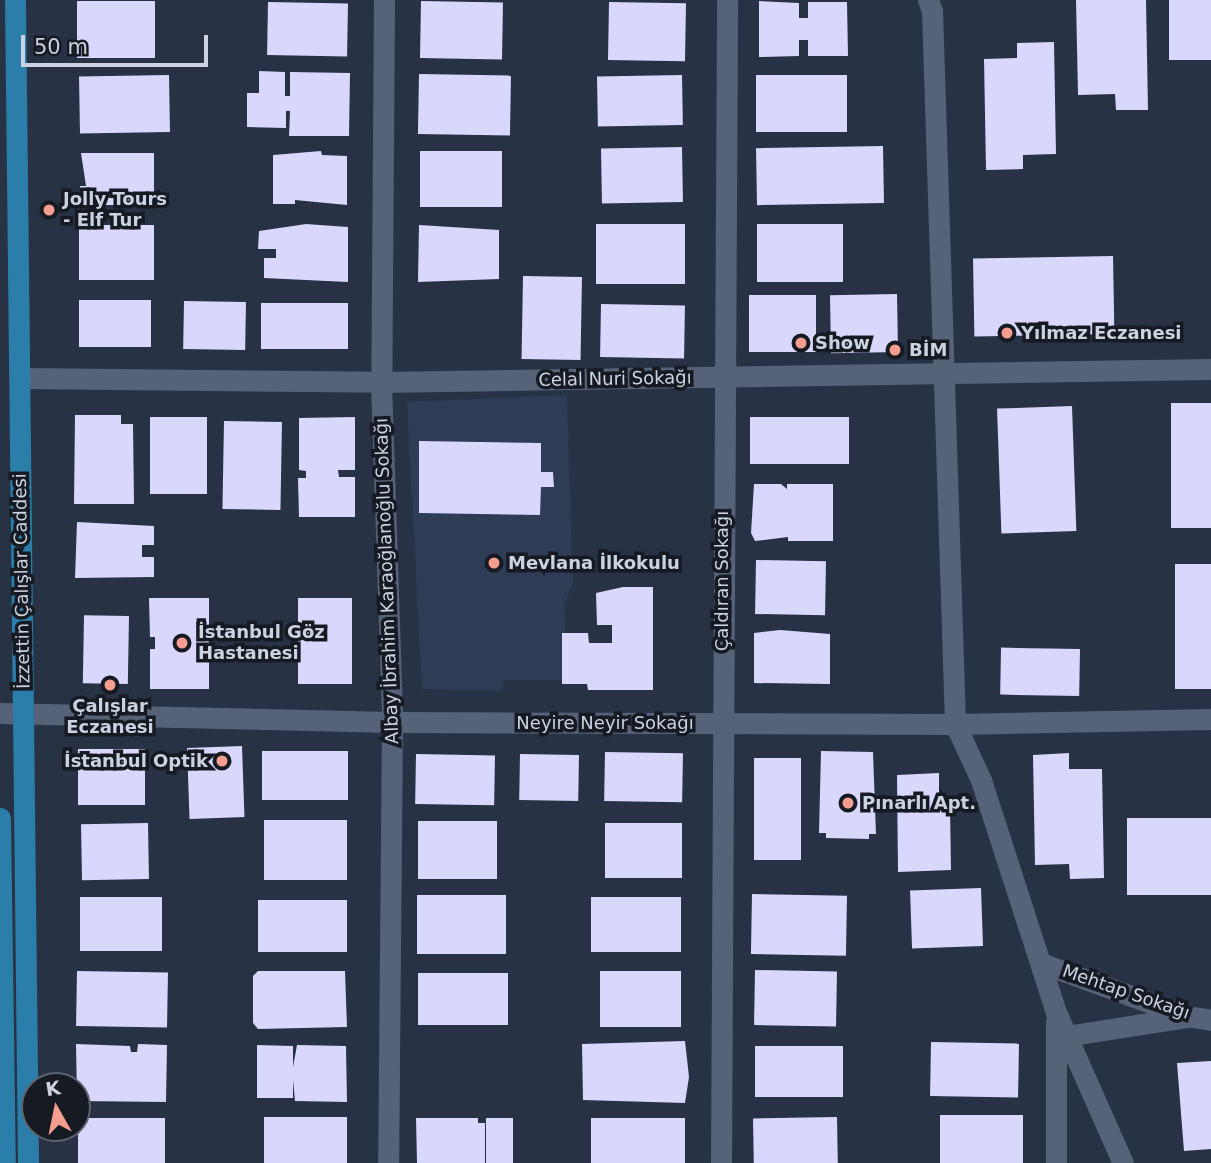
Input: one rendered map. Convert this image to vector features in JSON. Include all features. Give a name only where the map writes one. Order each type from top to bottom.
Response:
[{"type":"main road","name":"İzzettin Çalışlar Caddesi","points":[[15,0],[28,1072]]},
{"type":"main road","points":[[0,818],[5,1163]]},
{"type":"main road","name":"İzzettin Çalışlar Caddesi","points":[[28,1142],[28,1163]]},
{"type":"street","name":"Albay İbrahim Karaoğlanoğlu Sokağı","points":[[384,0],[381,382],[392,722],[388,1163]]},
{"type":"street","name":"Çaldıran Sokağı","points":[[721,1163],[722,378],[727,0]]},
{"type":"street","points":[[928,0],[932,11],[955,724],[981,780],[1056,1012],[1123,1163]]},
{"type":"street","name":"Celal Nuri Sokağı","points":[[20,378],[381,382],[1211,369]]},
{"type":"street","name":"Neyire Neyir Sokağı","points":[[0,713],[392,722],[955,724],[1211,719]]},
{"type":"street","name":"Mehtap Sokağı","points":[[1041,963],[1201,1018]]},
{"type":"street","points":[[1056,1012],[1056,1163]]},
{"type":"street","points":[[1066,1036],[1201,1018]]},
{"type":"street","points":[[2,1092],[21,1093]]},
{"type":"shaded area","name":"Mevlana İlkokulu","points":[[567,395],[573,583],[564,605],[567,680],[504,680],[501,691],[422,689],[407,402]]},
{"type":"building","points":[[1076,0],[1146,0],[1148,110],[1116,110],[1115,94],[1078,95]]},
{"type":"building","points":[[1169,0],[1211,0],[1211,60],[1169,60]]},
{"type":"building","points":[[77,1],[155,1],[155,58],[77,58]]},
{"type":"building","points":[[421,1],[503,2],[502,59],[420,58]]},
{"type":"building","points":[[759,1],[799,3],[799,18],[808,18],[808,2],[847,2],[848,56],[808,56],[808,40],[799,40],[799,56],[759,57]]},
{"type":"building","points":[[268,2],[348,3],[347,56],[267,55]]},
{"type":"building","points":[[609,2],[686,3],[685,61],[608,60]]},
{"type":"building","points":[[1054,42],[1056,154],[1023,155],[1023,169],[986,170],[984,59],[1017,58],[1017,43]]},
{"type":"building","points":[[259,71],[285,72],[285,96],[290,96],[290,72],[350,73],[349,136],[289,136],[290,111],[286,111],[286,128],[247,127],[247,93],[259,93]]},
{"type":"building","points":[[419,74],[511,76],[510,136],[418,134]]},
{"type":"building","points":[[169,75],[170,132],[80,134],[79,77]]},
{"type":"building","points":[[682,75],[683,125],[598,126],[597,76]]},
{"type":"building","points":[[756,75],[847,75],[847,132],[756,132]]},
{"type":"building","points":[[883,146],[884,203],[757,205],[756,148]]},
{"type":"building","points":[[682,147],[683,202],[602,203],[601,148]]},
{"type":"building","points":[[321,151],[322,155],[347,156],[347,205],[295,200],[295,204],[273,204],[273,155]]},
{"type":"building","points":[[420,151],[502,151],[502,207],[420,207]]},
{"type":"building","points":[[81,153],[154,153],[154,205],[80,205],[80,186],[86,186]]},
{"type":"building","points":[[306,224],[348,227],[348,282],[264,278],[264,258],[276,258],[276,249],[258,249],[259,231]]},
{"type":"building","points":[[596,224],[685,224],[685,284],[596,284]]},
{"type":"building","points":[[757,224],[843,224],[843,282],[757,282]]},
{"type":"building","points":[[79,225],[154,225],[154,280],[79,280]]},
{"type":"building","points":[[419,225],[499,230],[499,279],[418,282]]},
{"type":"building","points":[[1113,256],[1114,334],[974,336],[973,258]]},
{"type":"building","points":[[523,276],[582,277],[581,360],[522,359]]},
{"type":"building","points":[[897,294],[898,352],[831,353],[830,295]]},
{"type":"building","points":[[749,295],[816,295],[816,352],[749,352]]},
{"type":"building","points":[[79,300],[151,300],[151,347],[79,347]]},
{"type":"building","points":[[184,301],[246,302],[245,350],[183,349]]},
{"type":"building","points":[[261,303],[348,303],[348,349],[261,349]]},
{"type":"building","points":[[601,304],[685,305],[684,358],[600,357]]},
{"type":"building","points":[[1171,403],[1211,403],[1211,528],[1171,528]]},
{"type":"building","points":[[1072,406],[1076,531],[1001,534],[997,409]]},
{"type":"building","points":[[75,415],[121,415],[121,424],[133,424],[134,504],[74,504]]},
{"type":"building","points":[[150,417],[207,417],[207,494],[150,494]]},
{"type":"building","points":[[355,417],[355,470],[338,470],[339,477],[355,477],[355,517],[299,517],[298,478],[306,478],[306,471],[299,470],[299,418]]},
{"type":"building","points":[[750,417],[849,417],[849,464],[750,464]]},
{"type":"building","points":[[224,421],[282,422],[280,510],[222,509]]},
{"type":"building","points":[[419,441],[541,443],[541,472],[553,472],[554,487],[541,487],[540,515],[419,513]]},
{"type":"building","points":[[754,484],[781,484],[787,489],[787,484],[833,484],[833,541],[788,541],[788,537],[755,541],[751,533]]},
{"type":"building","points":[[77,522],[154,526],[154,545],[142,545],[142,557],[154,557],[154,577],[75,578]]},
{"type":"building","points":[[756,560],[826,561],[825,615],[755,614]]},
{"type":"building","points":[[1175,564],[1211,564],[1211,689],[1175,689]]},
{"type":"building","points":[[623,587],[653,587],[653,690],[588,690],[587,684],[562,684],[562,633],[588,633],[589,643],[612,643],[612,625],[597,625],[596,593]]},
{"type":"building","name":"İstanbul Göz Hastanesi","points":[[149,598],[209,598],[209,689],[150,689],[150,649],[155,649],[155,637],[150,637]]},
{"type":"building","points":[[298,598],[352,598],[352,684],[298,684]]},
{"type":"building","points":[[84,615],[129,616],[128,684],[83,683]]},
{"type":"building","points":[[780,630],[830,634],[830,684],[754,683],[754,633]]},
{"type":"building","points":[[1001,648],[1080,649],[1079,696],[1000,695]]},
{"type":"building","points":[[242,746],[244,817],[190,819],[187,748]]},
{"type":"building","points":[[78,749],[145,749],[145,805],[78,805]]},
{"type":"building","points":[[262,751],[348,751],[348,800],[262,800]]},
{"type":"building","name":"Pınarlı Apt.","points":[[821,751],[873,752],[876,834],[869,834],[869,839],[826,838],[826,833],[819,833]]},
{"type":"building","points":[[605,752],[683,753],[682,802],[604,801]]},
{"type":"building","points":[[1069,753],[1069,769],[1102,769],[1104,878],[1070,879],[1069,864],[1035,865],[1033,755]]},
{"type":"building","points":[[416,754],[495,755],[494,805],[415,804]]},
{"type":"building","points":[[520,754],[579,755],[578,801],[519,800]]},
{"type":"building","points":[[754,758],[801,758],[801,860],[754,860]]},
{"type":"building","points":[[939,773],[939,807],[950,807],[951,870],[898,872],[897,775]]},
{"type":"building","points":[[1127,818],[1211,818],[1211,895],[1127,895]]},
{"type":"building","points":[[264,820],[347,820],[347,880],[264,880]]},
{"type":"building","points":[[418,821],[497,821],[497,879],[418,879]]},
{"type":"building","points":[[148,823],[149,879],[82,880],[81,824]]},
{"type":"building","points":[[605,823],[682,823],[682,878],[605,878]]},
{"type":"building","points":[[981,888],[983,946],[912,948],[910,890]]},
{"type":"building","points":[[752,894],[847,896],[846,956],[751,954]]},
{"type":"building","points":[[417,895],[506,895],[506,954],[417,954]]},
{"type":"building","points":[[80,897],[162,897],[162,951],[80,951]]},
{"type":"building","points":[[591,897],[681,897],[681,952],[591,952]]},
{"type":"building","points":[[258,900],[347,900],[347,952],[258,952]]},
{"type":"building","points":[[755,970],[837,971],[836,1026],[754,1025]]},
{"type":"building","points":[[77,971],[168,973],[167,1028],[76,1026]]},
{"type":"building","points":[[258,971],[345,971],[347,1027],[258,1029],[253,1023],[253,976]]},
{"type":"building","points":[[600,971],[681,971],[681,1027],[600,1027]]},
{"type":"building","points":[[418,973],[508,973],[508,1025],[418,1025]]},
{"type":"building","points":[[685,1041],[689,1077],[685,1103],[583,1100],[582,1044]]},
{"type":"building","points":[[931,1042],[1019,1044],[1018,1098],[930,1096]]},
{"type":"building","points":[[76,1044],[130,1046],[131,1052],[137,1052],[138,1044],[167,1045],[166,1102],[91,1101],[91,1072],[76,1072]]},
{"type":"building","points":[[257,1045],[293,1046],[293,1067],[297,1045],[346,1046],[347,1102],[295,1101],[293,1080],[293,1098],[257,1098]]},
{"type":"building","points":[[755,1046],[843,1046],[843,1097],[755,1097]]},
{"type":"building","points":[[1211,1061],[1211,1149],[1184,1151],[1177,1063]]},
{"type":"building","points":[[940,1115],[1023,1115],[1023,1163],[940,1163]]},
{"type":"building","points":[[264,1117],[347,1117],[347,1163],[264,1163]]},
{"type":"building","points":[[837,1117],[838,1163],[754,1163],[753,1118]]},
{"type":"building","points":[[91,1118],[165,1118],[165,1163],[78,1163],[78,1142],[91,1142]]},
{"type":"building","points":[[416,1118],[478,1118],[478,1123],[485,1123],[485,1163],[417,1163]]},
{"type":"building","points":[[486,1118],[513,1118],[513,1163],[486,1163]]},
{"type":"building","points":[[591,1118],[685,1118],[685,1163],[591,1163]]},
{"type":"place","name":"Jolly Tours - Elf Tur","points":[[49,210]]},
{"type":"place","name":"Yılmaz Eczanesi","points":[[1007,333]]},
{"type":"place","name":"Show","points":[[801,343]]},
{"type":"place","name":"BİM","points":[[895,350]]},
{"type":"place","name":"Mevlana İlkokulu","points":[[494,563]]},
{"type":"place","name":"İstanbul Göz Hastanesi","points":[[182,643]]},
{"type":"place","name":"Çalışlar Eczanesi","points":[[110,685]]},
{"type":"place","name":"İstanbul Optik","points":[[222,761]]},
{"type":"place","name":"Pınarlı Apt.","points":[[848,803]]}]
